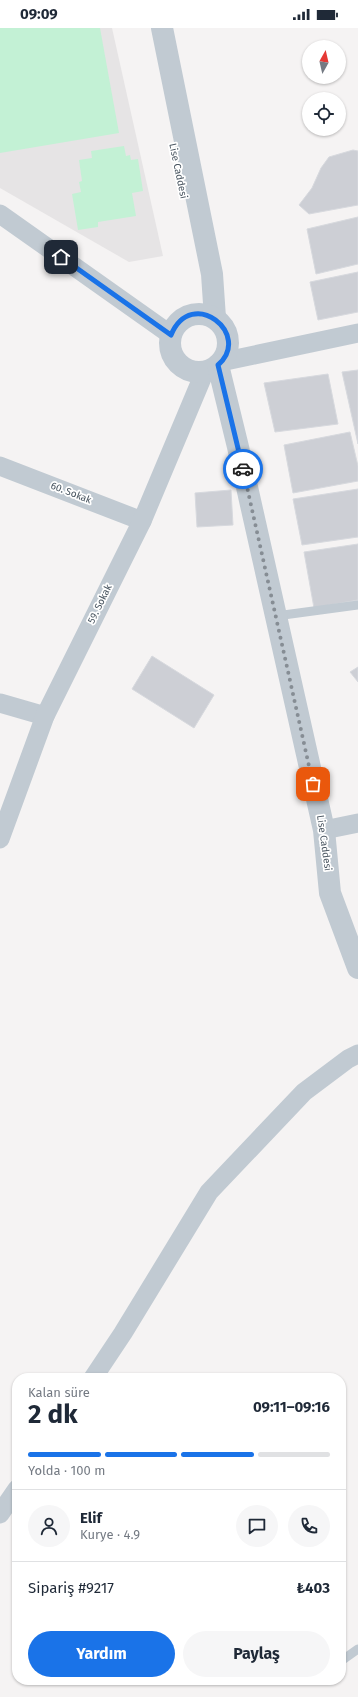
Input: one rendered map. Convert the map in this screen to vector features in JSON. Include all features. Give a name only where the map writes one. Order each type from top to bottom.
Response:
[{"type":"street","name":"Lise Caddesi","points":[[149,28],[209,316]]},
{"type":"street","points":[[162,28],[212,274],[209,316]]},
{"type":"street","points":[[0,214],[171,335]]},
{"type":"street","points":[[215,366],[226,353],[228,343],[227,334],[222,325],[209,316],[188,316],[181,320],[174,327],[170,345],[172,354],[178,363],[190,370],[215,366],[358,333]]},
{"type":"street","name":"Lise Caddesi","points":[[215,366],[276,616],[324,830],[330,893],[358,968]]},
{"type":"street","name":"59. Sokak","points":[[0,839],[45,716],[142,521],[215,366]]},
{"type":"street","name":"60. Sokak","points":[[0,466],[142,521]]},
{"type":"street","points":[[0,703],[45,716]]},
{"type":"street","points":[[324,830],[358,823]]},
{"type":"street","points":[[96,1373],[123,1333],[209,1192],[304,1092],[348,1059],[358,1054]]},
{"type":"street","points":[[0,1514],[12,1496]]},
{"type":"lane","points":[[276,616],[358,605]]},
{"type":"lane","points":[[346,1657],[358,1649]]},
{"type":"shaded area","points":[[0,28],[112,28],[163,256],[129,262],[0,188]]},
{"type":"green space","points":[[0,28],[100,28],[119,133],[0,153]]},
{"type":"green space","points":[[124,146],[126,156],[130,155],[131,160],[138,159],[143,191],[132,193],[136,216],[98,222],[98,227],[78,230],[72,194],[81,192],[79,182],[82,181],[79,160],[92,158],[91,151]]},
{"type":"building","points":[[353,150],[358,151],[358,205],[309,214],[299,205],[312,188],[321,168],[329,157]]},
{"type":"building","points":[[358,217],[358,264],[316,274],[307,229]]},
{"type":"building","points":[[358,272],[358,312],[318,320],[310,282]]},
{"type":"building","points":[[358,370],[358,444],[342,372]]},
{"type":"building","points":[[328,374],[338,424],[275,432],[264,383]]},
{"type":"building","points":[[350,432],[358,466],[358,481],[293,493],[284,445]]},
{"type":"building","points":[[358,489],[358,537],[302,545],[293,499]]},
{"type":"building","points":[[231,490],[233,525],[197,527],[195,493]]},
{"type":"building","points":[[358,544],[358,600],[314,608],[304,552]]},
{"type":"building","points":[[152,656],[214,695],[194,728],[132,689]]},
{"type":"building","points":[[358,667],[358,682],[350,672]]},
{"type":"way so far","points":[[243,469],[313,784]]},
{"type":"route","points":[[61,257],[171,335],[174,327],[181,320],[188,316],[197,314],[215,318],[222,325],[227,334],[228,343],[226,353],[218,365],[243,469]]}]
